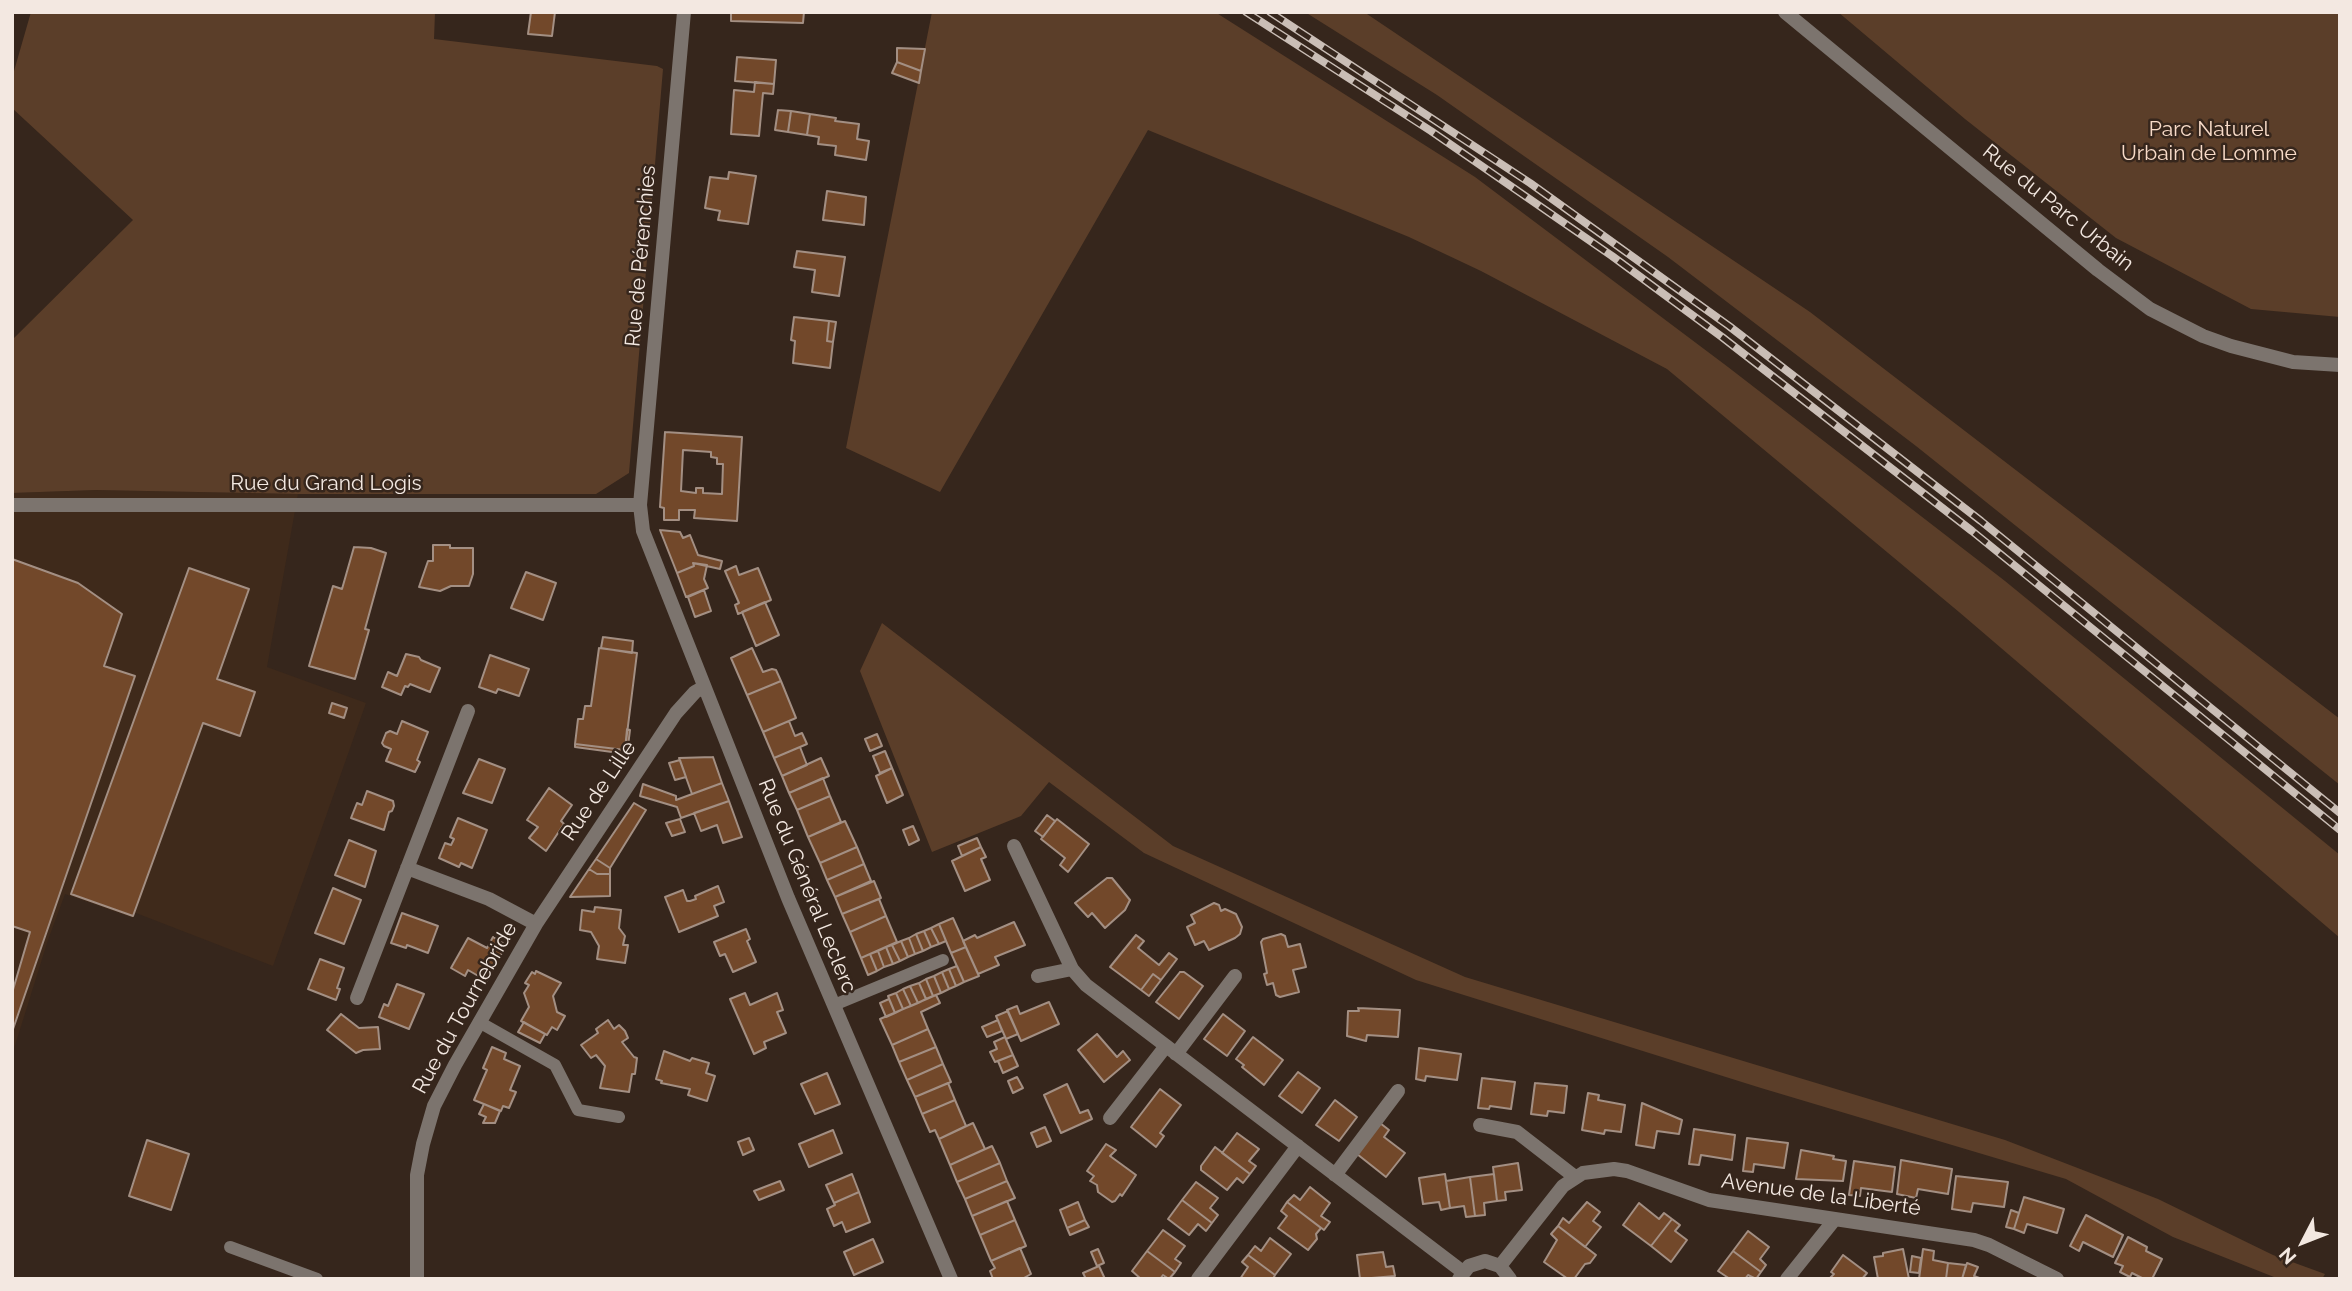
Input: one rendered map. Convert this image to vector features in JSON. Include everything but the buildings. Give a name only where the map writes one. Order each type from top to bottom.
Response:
[{"type":"street","name":"Rue de Pérenchies","points":[[640,505],[684,12]]},
{"type":"street","name":"Rue du Parc Urbain","points":[[1785,12],[2098,270],[2150,309],[2203,336],[2231,346],[2293,362],[2340,365]]},
{"type":"street","name":"Rue du Grand Logis","points":[[12,505],[640,505]]},
{"type":"street","name":"Rue du Général Leclerc","points":[[640,505],[648,546],[704,687],[834,1005],[951,1279]]},
{"type":"street","name":"Rue de Lille","points":[[536,925],[676,713],[695,692],[704,687]]},
{"type":"street","points":[[357,998],[468,711]]},
{"type":"street","points":[[1014,846],[1072,969],[1086,985],[1298,1146],[1461,1275],[1476,1262],[1485,1261],[1500,1266],[1510,1279]]},
{"type":"street","points":[[407,868],[489,899],[536,925]]},
{"type":"street","name":"Rue du Tournebride","points":[[417,1279],[416,1198],[423,1143],[434,1106],[536,925]]},
{"type":"street","points":[[1038,976],[1072,969]]},
{"type":"street","points":[[1110,1118],[1235,976]]},
{"type":"street","points":[[1335,1175],[1398,1091]]},
{"type":"street","points":[[1480,1125],[1517,1132],[1575,1177],[1552,1197],[1500,1266]]},
{"type":"street","points":[[1198,1279],[1298,1146]]},
{"type":"street","name":"Avenue de la Liberté","points":[[1575,1177],[1591,1170],[1627,1171],[1709,1200],[1974,1240],[2057,1279]]},
{"type":"street","points":[[1787,1279],[1835,1219]]},
{"type":"lane","points":[[834,1005],[943,960]]},
{"type":"lane","points":[[479,1022],[555,1065],[578,1110],[619,1117]]},
{"type":"lane","points":[[230,1247],[317,1279]]},
{"type":"shaded area","points":[[96,490],[298,494],[267,667],[366,703],[273,966],[136,913],[133,918],[65,894],[12,1055],[12,493]]},
{"type":"green space","points":[[31,12],[435,12],[434,39],[657,66],[663,69],[629,473],[596,494],[298,494],[96,490],[12,493],[12,340],[133,220],[12,108],[12,78]]},
{"type":"green space","points":[[932,12],[1215,12],[1475,177],[1728,367],[2005,581],[2340,855],[2340,938],[1959,612],[1667,369],[1481,271],[1409,237],[1148,130],[940,492],[846,448]]},
{"type":"green space","points":[[1305,12],[1364,12],[1810,312],[2340,719],[2340,785],[1916,446],[1668,257],[1437,95]]},
{"type":"green space","name":"Parc Naturel Urbain de Lomme","points":[[1838,12],[2340,12],[2340,317],[2251,309],[2116,238],[1965,119]]},
{"type":"green space","points":[[882,623],[1173,846],[1465,977],[2005,1140],[2158,1199],[2273,1255],[2325,1274],[2322,1279],[2279,1279],[2173,1237],[2066,1179],[1761,1088],[1416,980],[1144,853],[1049,782],[1021,816],[932,852],[860,671]]},
{"type":"railway","points":[[1246,12],[1431,131],[1612,256],[1722,337],[1972,531],[2340,830]]},
{"type":"railway","points":[[1270,12],[1530,183],[1729,326],[1981,521],[2340,813]]}]
